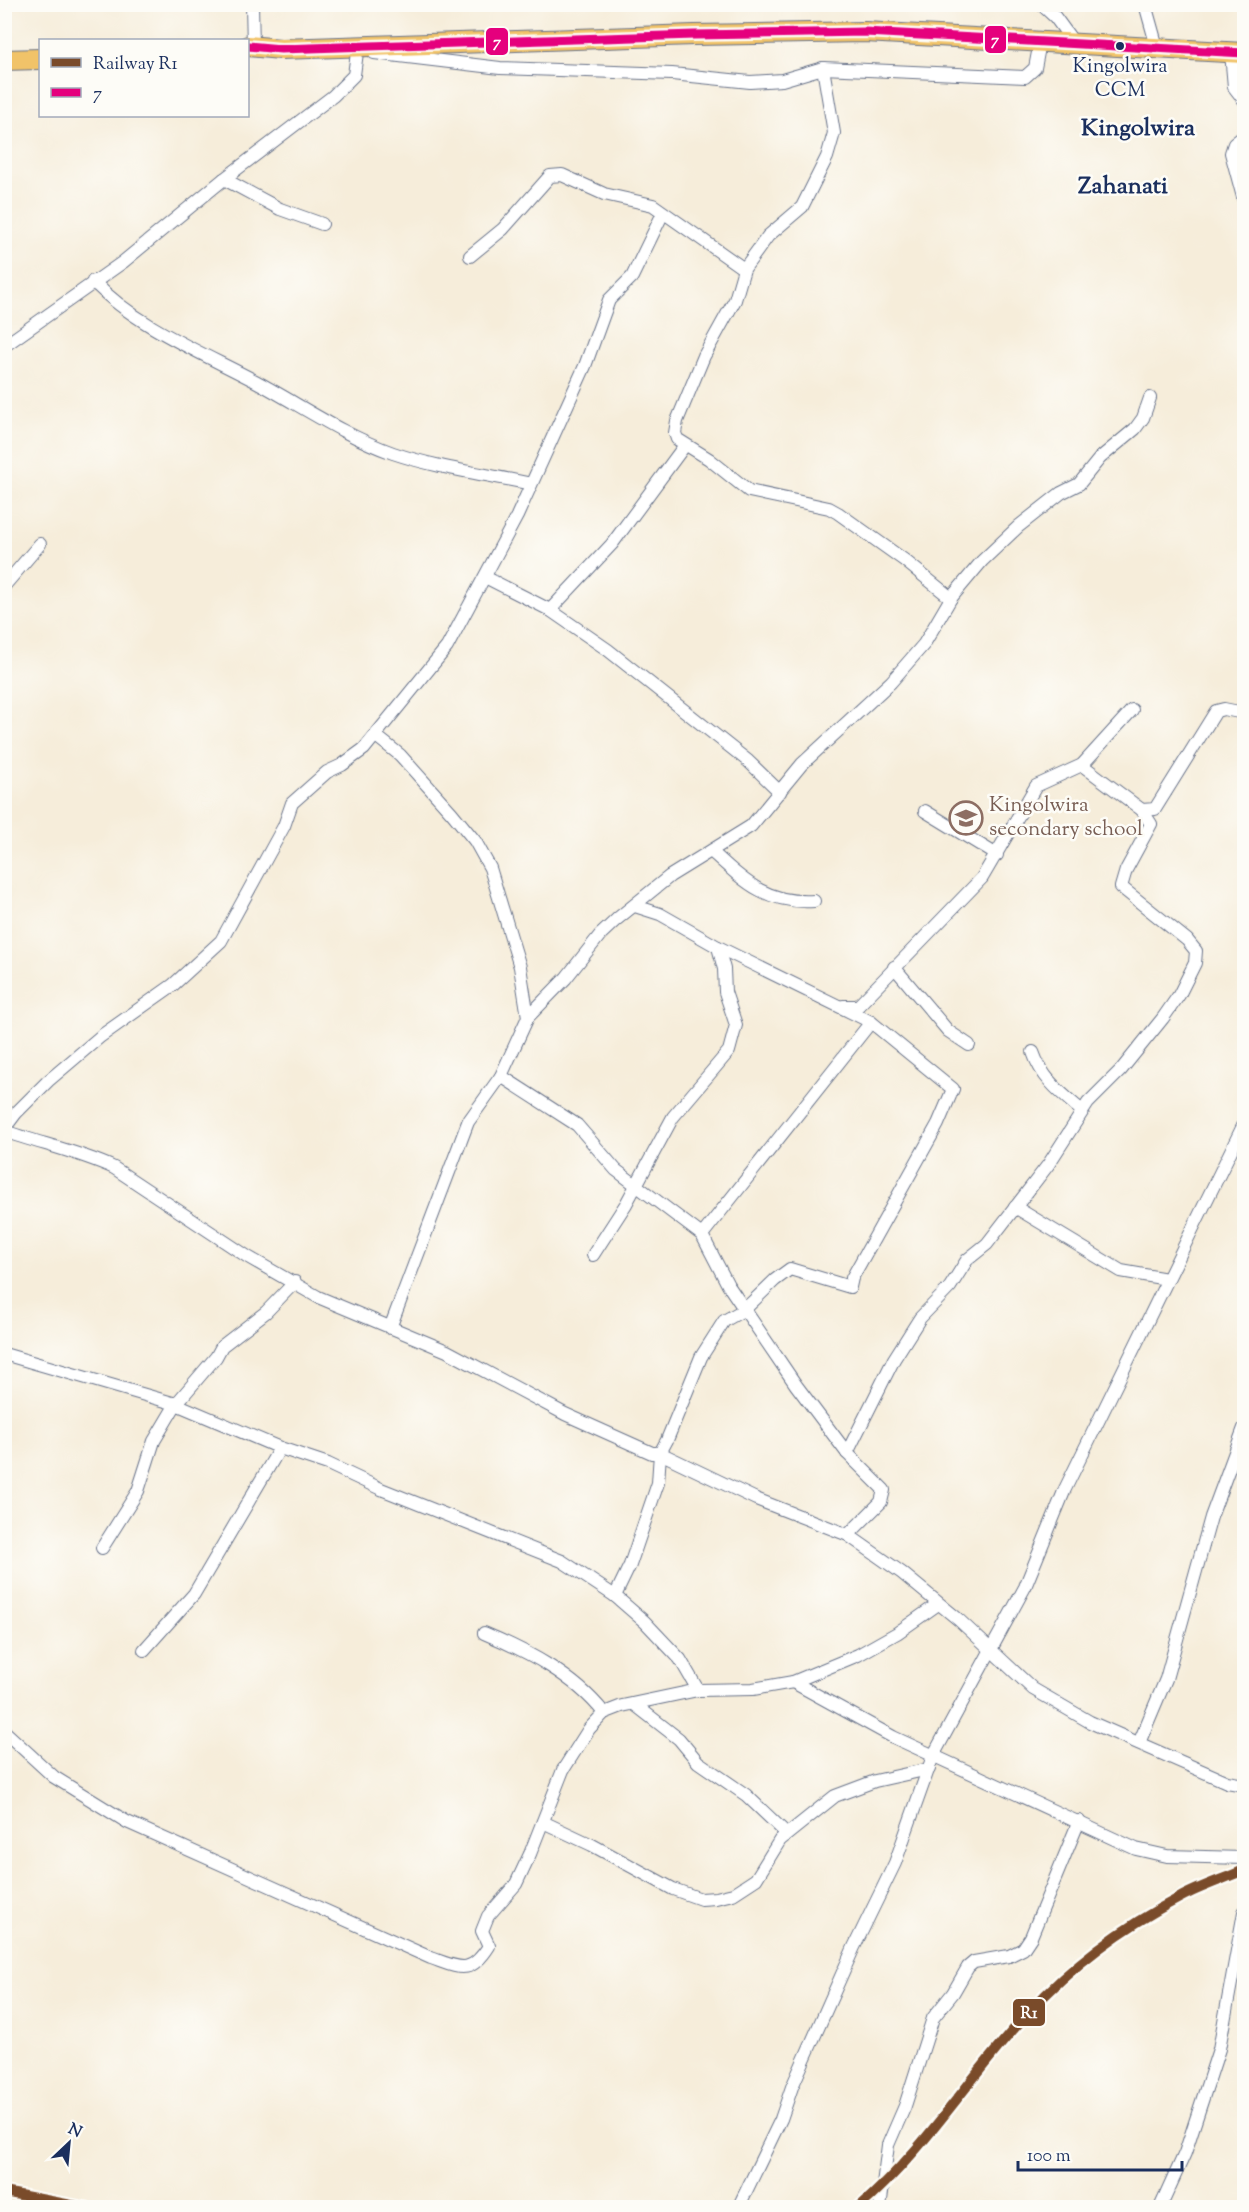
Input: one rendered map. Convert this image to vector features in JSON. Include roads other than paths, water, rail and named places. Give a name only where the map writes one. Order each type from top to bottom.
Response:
[{"type":"highway","points":[[250,46],[280,50],[865,32],[1238,53]]},
{"type":"highway","points":[[4,60],[39,59]]},
{"type":"street","points":[[250,46],[252,4]]},
{"type":"street","points":[[1041,4],[1055,17],[1074,42]]},
{"type":"street","points":[[1145,4],[1157,48]]},
{"type":"street","points":[[4,346],[123,262],[350,81],[354,75],[358,48],[500,68],[672,74],[750,82],[782,80],[823,68],[882,73],[1025,76],[1035,68],[1040,42]]},
{"type":"street","points":[[1238,53],[1234,87],[1245,100]]},
{"type":"street","points":[[823,68],[834,133],[827,157],[802,207],[768,236],[744,268],[735,300],[704,356],[677,421],[675,433],[685,445],[709,459],[749,491],[829,508],[838,513],[904,560],[951,598]]},
{"type":"street","points":[[1245,136],[1238,140],[1230,153],[1245,201]]},
{"type":"street","points":[[470,256],[502,229],[555,174],[604,195],[643,201],[744,268]]},
{"type":"street","points":[[225,179],[280,209],[322,224]]},
{"type":"street","points":[[663,213],[632,277],[609,300],[585,366],[531,484],[447,647],[364,749],[342,765],[327,772],[292,803],[284,826],[221,941],[173,985],[101,1036],[48,1082],[16,1113],[4,1130],[49,1147],[86,1155],[114,1168],[248,1257],[318,1297],[447,1351],[565,1414],[652,1453],[660,1453],[756,1499],[848,1535],[902,1573],[959,1620],[1033,1689],[1090,1722],[1227,1782],[1245,1785]]},
{"type":"street","points":[[93,281],[111,301],[175,339],[262,385],[316,417],[371,444],[410,458],[531,484]]},
{"type":"street","points":[[390,1328],[468,1122],[501,1076],[528,1017],[567,978],[600,935],[670,876],[751,826],[802,764],[891,682],[924,644],[951,598],[982,561],[1019,526],[1061,493],[1079,484],[1100,458],[1135,429],[1143,418],[1150,398]]},
{"type":"street","points":[[550,610],[612,544],[685,445]]},
{"type":"street","points":[[4,586],[40,544]]},
{"type":"street","points":[[485,577],[550,610],[608,650],[748,761],[780,792]]},
{"type":"street","points":[[1142,810],[1155,809],[1216,711],[1224,709],[1245,713]]},
{"type":"street","points":[[839,1007],[858,1006],[982,878],[1036,786],[1082,765],[1132,710]]},
{"type":"street","points":[[376,736],[399,755],[452,813],[475,841],[490,868],[520,967],[528,1017]]},
{"type":"street","points":[[848,1453],[894,1359],[920,1318],[950,1287],[967,1260],[987,1244],[1048,1165],[1082,1111],[1121,1070],[1163,1018],[1179,995],[1195,963],[1196,951],[1187,940],[1121,887],[1139,843],[1152,824],[1142,810],[1082,765]]},
{"type":"street","points":[[926,811],[997,855]]},
{"type":"street","points":[[712,852],[749,885],[766,894],[791,902],[813,900]]},
{"type":"street","points":[[615,1596],[630,1565],[658,1483],[660,1453],[668,1440],[691,1379],[713,1335],[724,1321],[746,1310],[775,1280],[790,1269],[850,1287],[852,1278],[950,1101],[952,1086],[871,1022],[718,947],[660,914],[635,906]]},
{"type":"street","points":[[593,1255],[637,1185],[673,1117],[729,1051],[736,1025],[725,992],[724,969],[718,947]]},
{"type":"street","points":[[894,967],[948,1031],[969,1045]]},
{"type":"street","points":[[702,1235],[871,1022]]},
{"type":"street","points":[[1033,1052],[1039,1070],[1049,1083],[1082,1111]]},
{"type":"street","points":[[501,1076],[577,1125],[616,1170],[702,1235],[728,1285],[796,1385],[848,1453],[884,1490],[881,1502],[848,1535]]},
{"type":"street","points":[[738,2208],[781,2119],[792,2087],[854,1947],[895,1863],[933,1756],[1037,1563],[1065,1489],[1245,1124]]},
{"type":"street","points":[[1015,1207],[1120,1271],[1167,1280]]},
{"type":"street","points":[[102,1548],[138,1491],[154,1441],[176,1404],[216,1357],[222,1346],[266,1312],[295,1282]]},
{"type":"street","points":[[4,1354],[176,1404],[280,1448],[328,1464],[381,1489],[562,1562],[615,1596],[680,1659],[698,1690]]},
{"type":"street","points":[[1139,1743],[1166,1679],[1211,1517],[1245,1428]]},
{"type":"street","points":[[144,1650],[194,1594],[280,1448]]},
{"type":"street","points":[[4,1731],[54,1777],[127,1822],[431,1958],[466,1968],[478,1963],[489,1946],[482,1931],[488,1916],[516,1884],[563,1770],[589,1729],[604,1713],[698,1690],[753,1689],[793,1682],[858,1654],[897,1633],[938,1604]]},
{"type":"street","points":[[484,1633],[550,1666],[597,1703],[604,1713]]},
{"type":"street","points":[[793,1682],[840,1710],[933,1756],[1136,1849],[1167,1856],[1245,1858]]},
{"type":"street","points":[[634,1704],[679,1739],[698,1762],[746,1795],[787,1834]]},
{"type":"street","points":[[543,1822],[592,1845],[672,1889],[701,1899],[733,1894],[756,1879],[787,1834],[835,1796],[848,1790],[929,1769]]},
{"type":"street","points":[[880,2208],[888,2145],[905,2106],[933,2018],[953,1993],[968,1967],[974,1962],[1009,1956],[1023,1948],[1031,1937],[1079,1821]]},
{"type":"street","points":[[1160,2208],[1185,2152],[1219,2049],[1239,1971],[1245,1912]]},
{"type":"rail line","name":"R1","points":[[858,2208],[905,2162],[1007,2036],[1063,1978],[1100,1948],[1160,1908],[1244,1870]]},
{"type":"rail line","name":"R1","points":[[4,2192],[87,2208]]},
{"type":"place","name":"Kingolwira CCM","points":[[1120,46]]},
{"type":"place","name":"Kingolwira secondary school","points":[[966,818]]},
{"type":"district","name":"Kingolwira","points":[[1138,129]]},
{"type":"district","name":"Zahanati","points":[[1123,187]]}]
